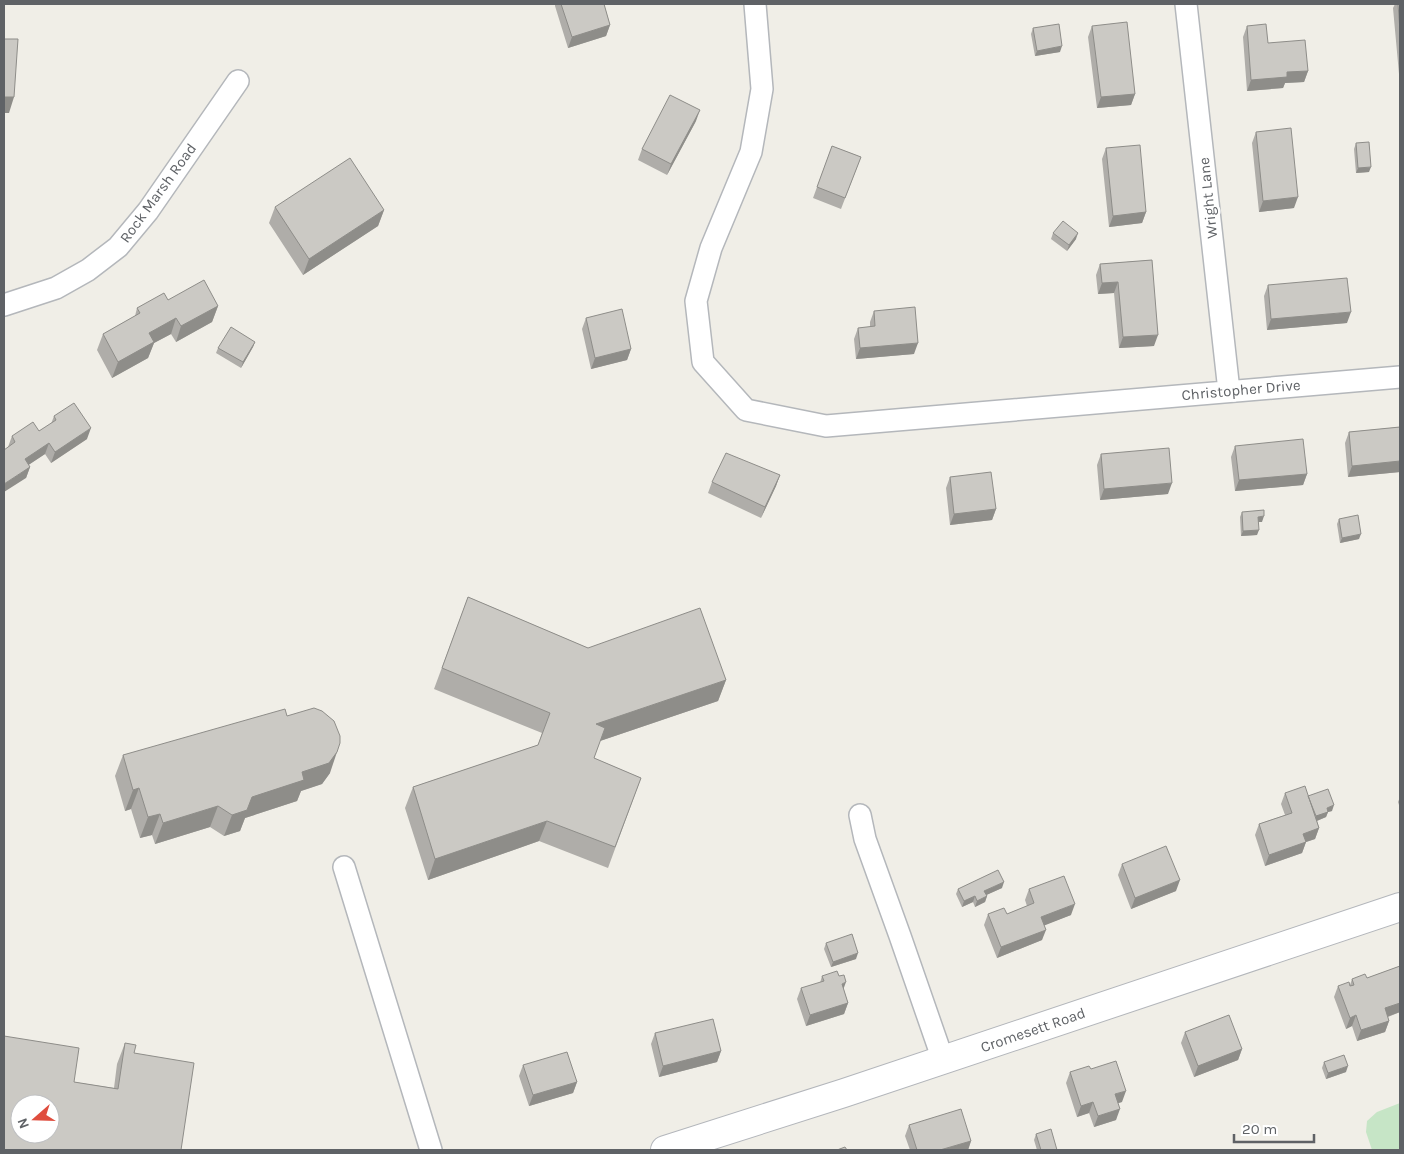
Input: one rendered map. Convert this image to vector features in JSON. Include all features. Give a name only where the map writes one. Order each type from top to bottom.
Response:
[{"type":"street","name":"Christopher Drive","points":[[755,4],[762,89],[751,152],[710,248],[696,301],[703,362],[746,410],[826,426],[1400,377]]},
{"type":"street","name":"Wright Lane","points":[[1186,4],[1229,391]]},
{"type":"street","name":"Rock Marsh Road","points":[[4,304],[56,288],[88,270],[118,247],[148,211],[238,81]]},
{"type":"street","points":[[860,814],[865,839],[943,1060]]},
{"type":"street","points":[[344,867],[431,1150]]},
{"type":"street","name":"Cromesett Road","points":[[665,1150],[943,1060],[1400,907]]},
{"type":"green space","points":[[1400,1103],[1400,1150],[1372,1150],[1366,1132],[1367,1121],[1377,1112]]},
{"type":"building","points":[[561,4],[604,4],[610,25],[572,37]]},
{"type":"building","points":[[1398,4],[1400,4],[1400,31]]},
{"type":"building","points":[[1127,22],[1135,94],[1101,97],[1092,26]]},
{"type":"building","points":[[1059,24],[1062,46],[1037,51],[1033,28]]},
{"type":"building","points":[[1266,24],[1268,43],[1305,40],[1308,71],[1287,72],[1287,77],[1251,80],[1247,26]]},
{"type":"building","points":[[4,39],[18,39],[14,97],[4,97]]},
{"type":"building","points":[[670,95],[700,110],[671,164],[642,149]]},
{"type":"building","points":[[1291,128],[1298,197],[1263,201],[1256,132]]},
{"type":"building","points":[[1369,142],[1371,167],[1358,168],[1356,143]]},
{"type":"building","points":[[1140,145],[1146,212],[1113,216],[1106,148]]},
{"type":"building","points":[[832,146],[861,157],[845,198],[817,187]]},
{"type":"building","points":[[350,158],[384,210],[309,259],[275,207]]},
{"type":"building","points":[[1063,221],[1078,233],[1069,245],[1053,233]]},
{"type":"building","points":[[1152,260],[1158,335],[1123,337],[1118,282],[1102,283],[1100,264]]},
{"type":"building","points":[[1347,278],[1351,312],[1271,319],[1268,285]]},
{"type":"building","points":[[204,280],[218,306],[181,326],[176,318],[149,333],[154,342],[118,362],[103,334],[140,313],[137,308],[164,293],[168,300]]},
{"type":"building","points":[[915,307],[918,343],[860,348],[858,328],[875,326],[874,311]]},
{"type":"building","points":[[622,309],[631,349],[595,358],[586,318]]},
{"type":"building","points":[[231,327],[255,342],[243,362],[218,348]]},
{"type":"building","points":[[74,403],[91,428],[55,452],[49,443],[25,459],[30,467],[4,484],[4,450],[15,442],[12,436],[33,422],[39,431],[56,420],[54,416]]},
{"type":"building","points":[[1400,427],[1400,461],[1352,466],[1349,432]]},
{"type":"building","points":[[1303,439],[1307,474],[1239,480],[1235,446]]},
{"type":"building","points":[[1169,448],[1172,483],[1104,489],[1101,454]]},
{"type":"building","points":[[726,453],[780,475],[765,507],[712,482]]},
{"type":"building","points":[[991,472],[996,509],[954,514],[950,477]]},
{"type":"building","points":[[1264,510],[1264,516],[1258,517],[1259,530],[1243,531],[1242,512]]},
{"type":"building","points":[[1358,515],[1361,534],[1342,538],[1339,519]]},
{"type":"building","points":[[468,597],[588,648],[700,608],[726,680],[596,724],[605,728],[594,758],[641,778],[615,847],[547,821],[435,859],[413,787],[538,745],[550,713],[442,668]]},
{"type":"building","points":[[314,708],[322,711],[334,721],[340,736],[337,752],[329,763],[302,772],[304,780],[252,797],[247,810],[232,815],[218,806],[163,823],[160,814],[148,817],[139,788],[133,790],[123,755],[285,709],[287,716]]},
{"type":"building","points":[[1305,786],[1319,828],[1303,834],[1306,842],[1269,855],[1259,824],[1292,813],[1285,793]]},
{"type":"building","points":[[1328,789],[1334,805],[1327,808],[1328,812],[1316,816],[1308,796]]},
{"type":"building","points":[[1166,846],[1180,880],[1135,898],[1122,864]]},
{"type":"building","points":[[998,870],[1004,882],[984,891],[987,896],[977,901],[975,896],[964,901],[958,889]]},
{"type":"building","points":[[1064,876],[1075,904],[1041,917],[1046,930],[1001,947],[988,914],[1004,908],[1007,914],[1034,903],[1029,889]]},
{"type":"building","points":[[852,934],[858,953],[833,962],[826,943]]},
{"type":"building","points":[[1400,966],[1400,1003],[1385,1008],[1389,1021],[1361,1030],[1356,1015],[1350,1018],[1338,986],[1349,982],[1350,986],[1354,985],[1352,979],[1365,974],[1367,978]]},
{"type":"building","points":[[837,971],[839,976],[844,975],[846,982],[842,984],[848,1003],[810,1015],[801,988],[824,981],[822,976]]},
{"type":"building","points":[[1229,1015],[1242,1049],[1198,1066],[1185,1032]]},
{"type":"building","points":[[713,1019],[721,1051],[663,1066],[655,1033]]},
{"type":"building","points":[[4,1036],[79,1048],[74,1082],[118,1089],[125,1043],[136,1045],[134,1053],[194,1063],[181,1150],[4,1150]]},
{"type":"building","points":[[567,1052],[577,1082],[533,1095],[523,1065]]},
{"type":"building","points":[[1344,1055],[1348,1066],[1328,1073],[1324,1062]]},
{"type":"building","points":[[1116,1061],[1126,1091],[1115,1094],[1120,1109],[1098,1116],[1093,1102],[1081,1106],[1070,1072],[1089,1066],[1091,1069]]},
{"type":"building","points":[[961,1109],[971,1141],[940,1150],[917,1150],[909,1125]]},
{"type":"building","points":[[1051,1129],[1057,1150],[1041,1150],[1036,1134]]}]
